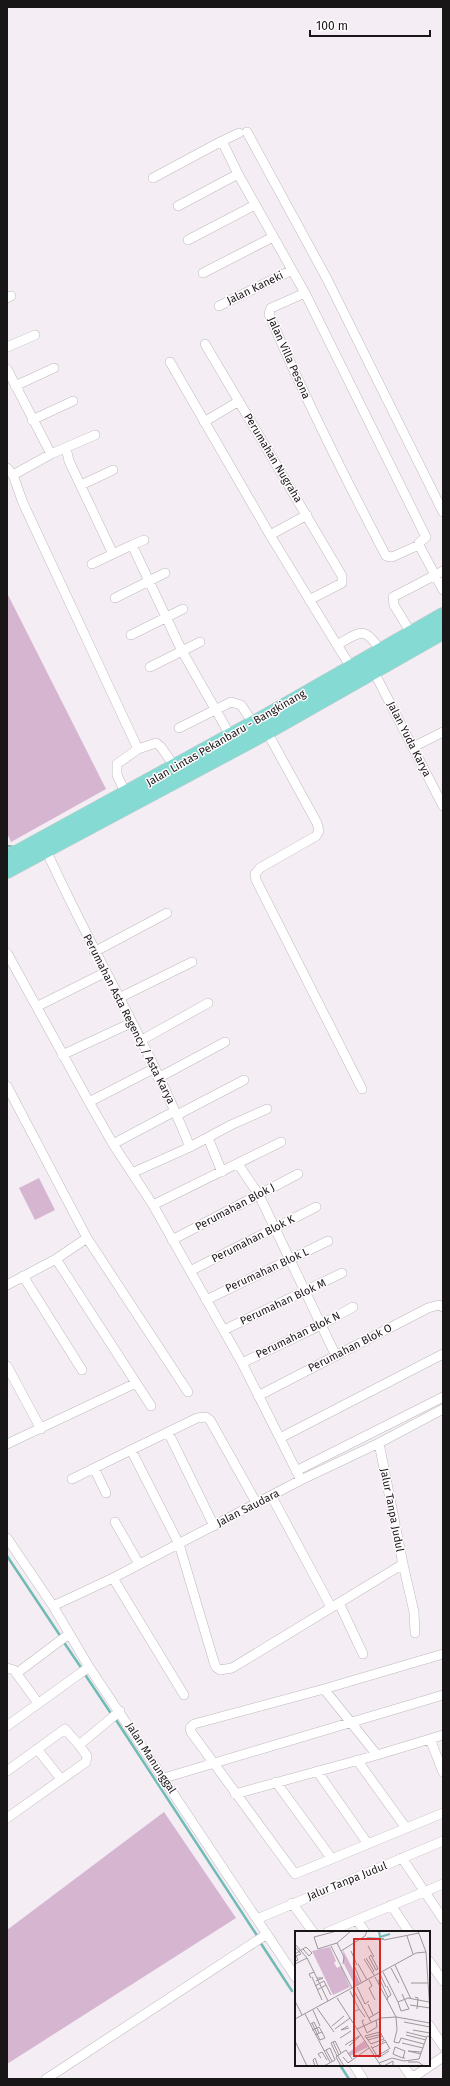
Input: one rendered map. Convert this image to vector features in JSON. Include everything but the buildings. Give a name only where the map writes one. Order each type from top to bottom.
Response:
[{"type":"highway","name":"Jalan Lintas Pekanbaru - Bangkinang","points":[[7,858],[175,767],[443,615]]},
{"type":"highway","name":"Jalan Lintas Pekanbaru - Bangkinang","points":[[7,871],[267,732],[443,632]]},
{"type":"street","points":[[153,178],[222,141],[243,132],[327,279],[443,512]]},
{"type":"street","points":[[222,141],[255,206],[305,292],[426,537],[419,543],[434,576],[443,590]]},
{"type":"street","points":[[178,206],[238,174]]},
{"type":"street","points":[[188,240],[255,206]]},
{"type":"street","points":[[203,273],[273,237]]},
{"type":"street","name":"Jalan Kaneki","points":[[219,306],[292,270]]},
{"type":"street","name":"Jalan Villa Pesona","points":[[305,292],[271,308],[269,312],[294,372],[330,449],[386,556],[392,557],[420,546]]},
{"type":"street","points":[[7,347],[34,335]]},
{"type":"street","name":"Perumahan Nugraha","points":[[205,344],[307,514],[343,579],[342,583],[338,587],[309,600]]},
{"type":"street","points":[[170,362],[270,535],[351,667]]},
{"type":"street","points":[[15,386],[54,368]]},
{"type":"street","points":[[7,369],[32,420],[51,454]]},
{"type":"street","points":[[32,420],[73,401]]},
{"type":"street","name":"Perumahan Nugraha","points":[[204,422],[239,401]]},
{"type":"street","points":[[13,475],[51,454],[94,435]]},
{"type":"street","points":[[66,448],[81,485],[113,554]]},
{"type":"street","points":[[7,468],[13,475],[23,503],[138,749]]},
{"type":"street","points":[[81,485],[113,470]]},
{"type":"street","name":"Perumahan Nugraha","points":[[270,535],[307,514]]},
{"type":"street","points":[[92,564],[144,540]]},
{"type":"street","points":[[132,545],[165,618],[182,651],[230,735]]},
{"type":"street","points":[[411,633],[394,604],[393,597],[395,594],[443,571]]},
{"type":"street","points":[[115,598],[165,574]]},
{"type":"street","points":[[131,634],[183,609]]},
{"type":"street","points":[[337,645],[356,634],[364,633],[370,634],[380,650]]},
{"type":"street","points":[[150,667],[200,642]]},
{"type":"street","name":"Jalan Yuda Karya","points":[[374,672],[443,806]]},
{"type":"street","points":[[179,728],[226,703],[236,703],[241,705],[253,723]]},
{"type":"street","points":[[267,732],[317,823],[319,832],[316,836],[260,868],[255,874],[256,880],[362,1089]]},
{"type":"street","points":[[413,747],[443,732]]},
{"type":"street","points":[[126,794],[117,775],[117,764],[138,749],[156,744],[161,746],[175,767]]},
{"type":"street","name":"Perumahan Asta Regency / Asta Karya","points":[[46,850],[94,952],[106,972],[176,1113],[190,1147]]},
{"type":"street","points":[[94,952],[167,913]]},
{"type":"street","points":[[7,953],[38,1006],[62,1055],[113,1144],[153,1205],[224,1330],[301,1480]]},
{"type":"street","points":[[119,998],[192,962]]},
{"type":"street","points":[[38,1006],[106,972]]},
{"type":"street","points":[[140,1041],[208,1003]]},
{"type":"street","points":[[62,1055],[131,1023]]},
{"type":"street","points":[[158,1078],[225,1042]]},
{"type":"street","points":[[89,1102],[154,1069]]},
{"type":"street","points":[[113,1144],[244,1080]]},
{"type":"street","points":[[7,1086],[87,1238],[188,1392]]},
{"type":"street","points":[[132,1173],[190,1147],[231,1125],[267,1110]]},
{"type":"street","points":[[208,1138],[222,1172]]},
{"type":"street","points":[[153,1205],[281,1142]]},
{"type":"street","points":[[238,1164],[259,1195],[291,1259],[336,1356]]},
{"type":"street","name":"Perumahan Blok J","points":[[172,1240],[298,1174]]},
{"type":"street","name":"Perumahan Blok K","points":[[190,1271],[316,1207]]},
{"type":"street","points":[[7,1284],[56,1259],[87,1238]]},
{"type":"street","name":"Perumahan Blok L","points":[[206,1300],[328,1241]]},
{"type":"street","points":[[56,1259],[151,1406]]},
{"type":"street","name":"Perumahan Blok M","points":[[224,1330],[342,1273]]},
{"type":"street","points":[[23,1276],[82,1370]]},
{"type":"street","name":"Perumahan Blok O","points":[[258,1396],[428,1308],[439,1305],[443,1307]]},
{"type":"street","name":"Perumahan Blok N","points":[[242,1363],[321,1325],[353,1307]]},
{"type":"street","points":[[280,1438],[443,1354]]},
{"type":"street","points":[[7,1366],[41,1429]]},
{"type":"street","points":[[7,1444],[136,1383]]},
{"type":"street","points":[[296,1471],[443,1397]]},
{"type":"street","name":"Jalan Saudara","points":[[53,1606],[113,1578],[272,1497],[301,1480],[410,1428],[443,1409]]},
{"type":"street","points":[[72,1479],[197,1418],[206,1417],[210,1420],[257,1504]]},
{"type":"street","points":[[404,1417],[410,1428]]},
{"type":"street","points":[[168,1432],[214,1526]]},
{"type":"street","name":"Jalur Tanpa Judul","points":[[179,1544],[216,1667],[220,1670],[232,1668],[403,1564],[379,1443]]},
{"type":"street","points":[[131,1450],[179,1544]]},
{"type":"street","points":[[94,1468],[106,1493]]},
{"type":"street","points":[[272,1497],[363,1654]]},
{"type":"street","points":[[115,1522],[139,1564]]},
{"type":"street","name":"Jalan Manunggal","points":[[8,1543],[53,1606],[89,1667],[120,1711],[295,1976]]},
{"type":"street","points":[[403,1564],[414,1612],[414,1633]]},
{"type":"street","points":[[113,1578],[184,1695]]},
{"type":"street","points":[[16,1673],[69,1634]]},
{"type":"street","points":[[443,1654],[324,1689],[194,1724],[190,1728],[191,1732],[211,1762],[295,1874],[443,1813]]},
{"type":"street","points":[[7,1726],[89,1667]]},
{"type":"street","points":[[7,1668],[14,1670],[38,1703]]},
{"type":"street","points":[[324,1689],[377,1755]]},
{"type":"street","points":[[164,1778],[211,1762],[443,1695]]},
{"type":"street","points":[[79,1745],[120,1711]]},
{"type":"street","points":[[7,1771],[65,1729],[87,1756],[86,1762],[7,1818]]},
{"type":"street","points":[[235,1794],[377,1755],[443,1735]]},
{"type":"street","points":[[430,1739],[443,1772]]},
{"type":"street","points":[[37,1749],[61,1779]]},
{"type":"street","points":[[357,1760],[406,1828]]},
{"type":"street","points":[[317,1771],[368,1844]]},
{"type":"street","points":[[276,1782],[332,1859]]},
{"type":"street","name":"Jalur Tanpa Judul","points":[[257,1919],[292,1903],[443,1842]]},
{"type":"street","points":[[402,1858],[443,1919]]},
{"type":"street","points":[[330,1931],[443,1884]]},
{"type":"street","name":"Jalur Tanpa Judul","points":[[292,1903],[312,1931]]},
{"type":"street","points":[[391,1906],[408,1931]]},
{"type":"street","points":[[357,1920],[364,1931]]},
{"type":"street","points":[[46,2079],[267,1934]]},
{"type":"street","points":[[430,1962],[443,1981]]},
{"type":"street","points":[[430,2027],[443,2046]]},
{"type":"street","points":[[430,2066],[443,2057]]},
{"type":"street","points":[[355,2066],[363,2079]]},
{"type":"street","points":[[404,2066],[410,2075],[415,2076],[430,2066]]},
{"type":"shaded area","points":[[7,593],[106,789],[11,842],[7,833]]},
{"type":"shaded area","points":[[39,1178],[55,1210],[35,1220],[19,1188]]},
{"type":"shaded area","points":[[164,1812],[236,1918],[7,2064],[7,1930]]},
{"type":"waterway","points":[[7,846],[15,847]]},
{"type":"waterway","points":[[7,1556],[61,1637]]},
{"type":"waterway","points":[[63,1641],[82,1669]]},
{"type":"waterway","points":[[84,1673],[110,1712]]},
{"type":"waterway","points":[[116,1720],[258,1937]]},
{"type":"waterway","points":[[260,1942],[292,1991]]},
{"type":"waterway","points":[[341,2066],[349,2079]]}]
